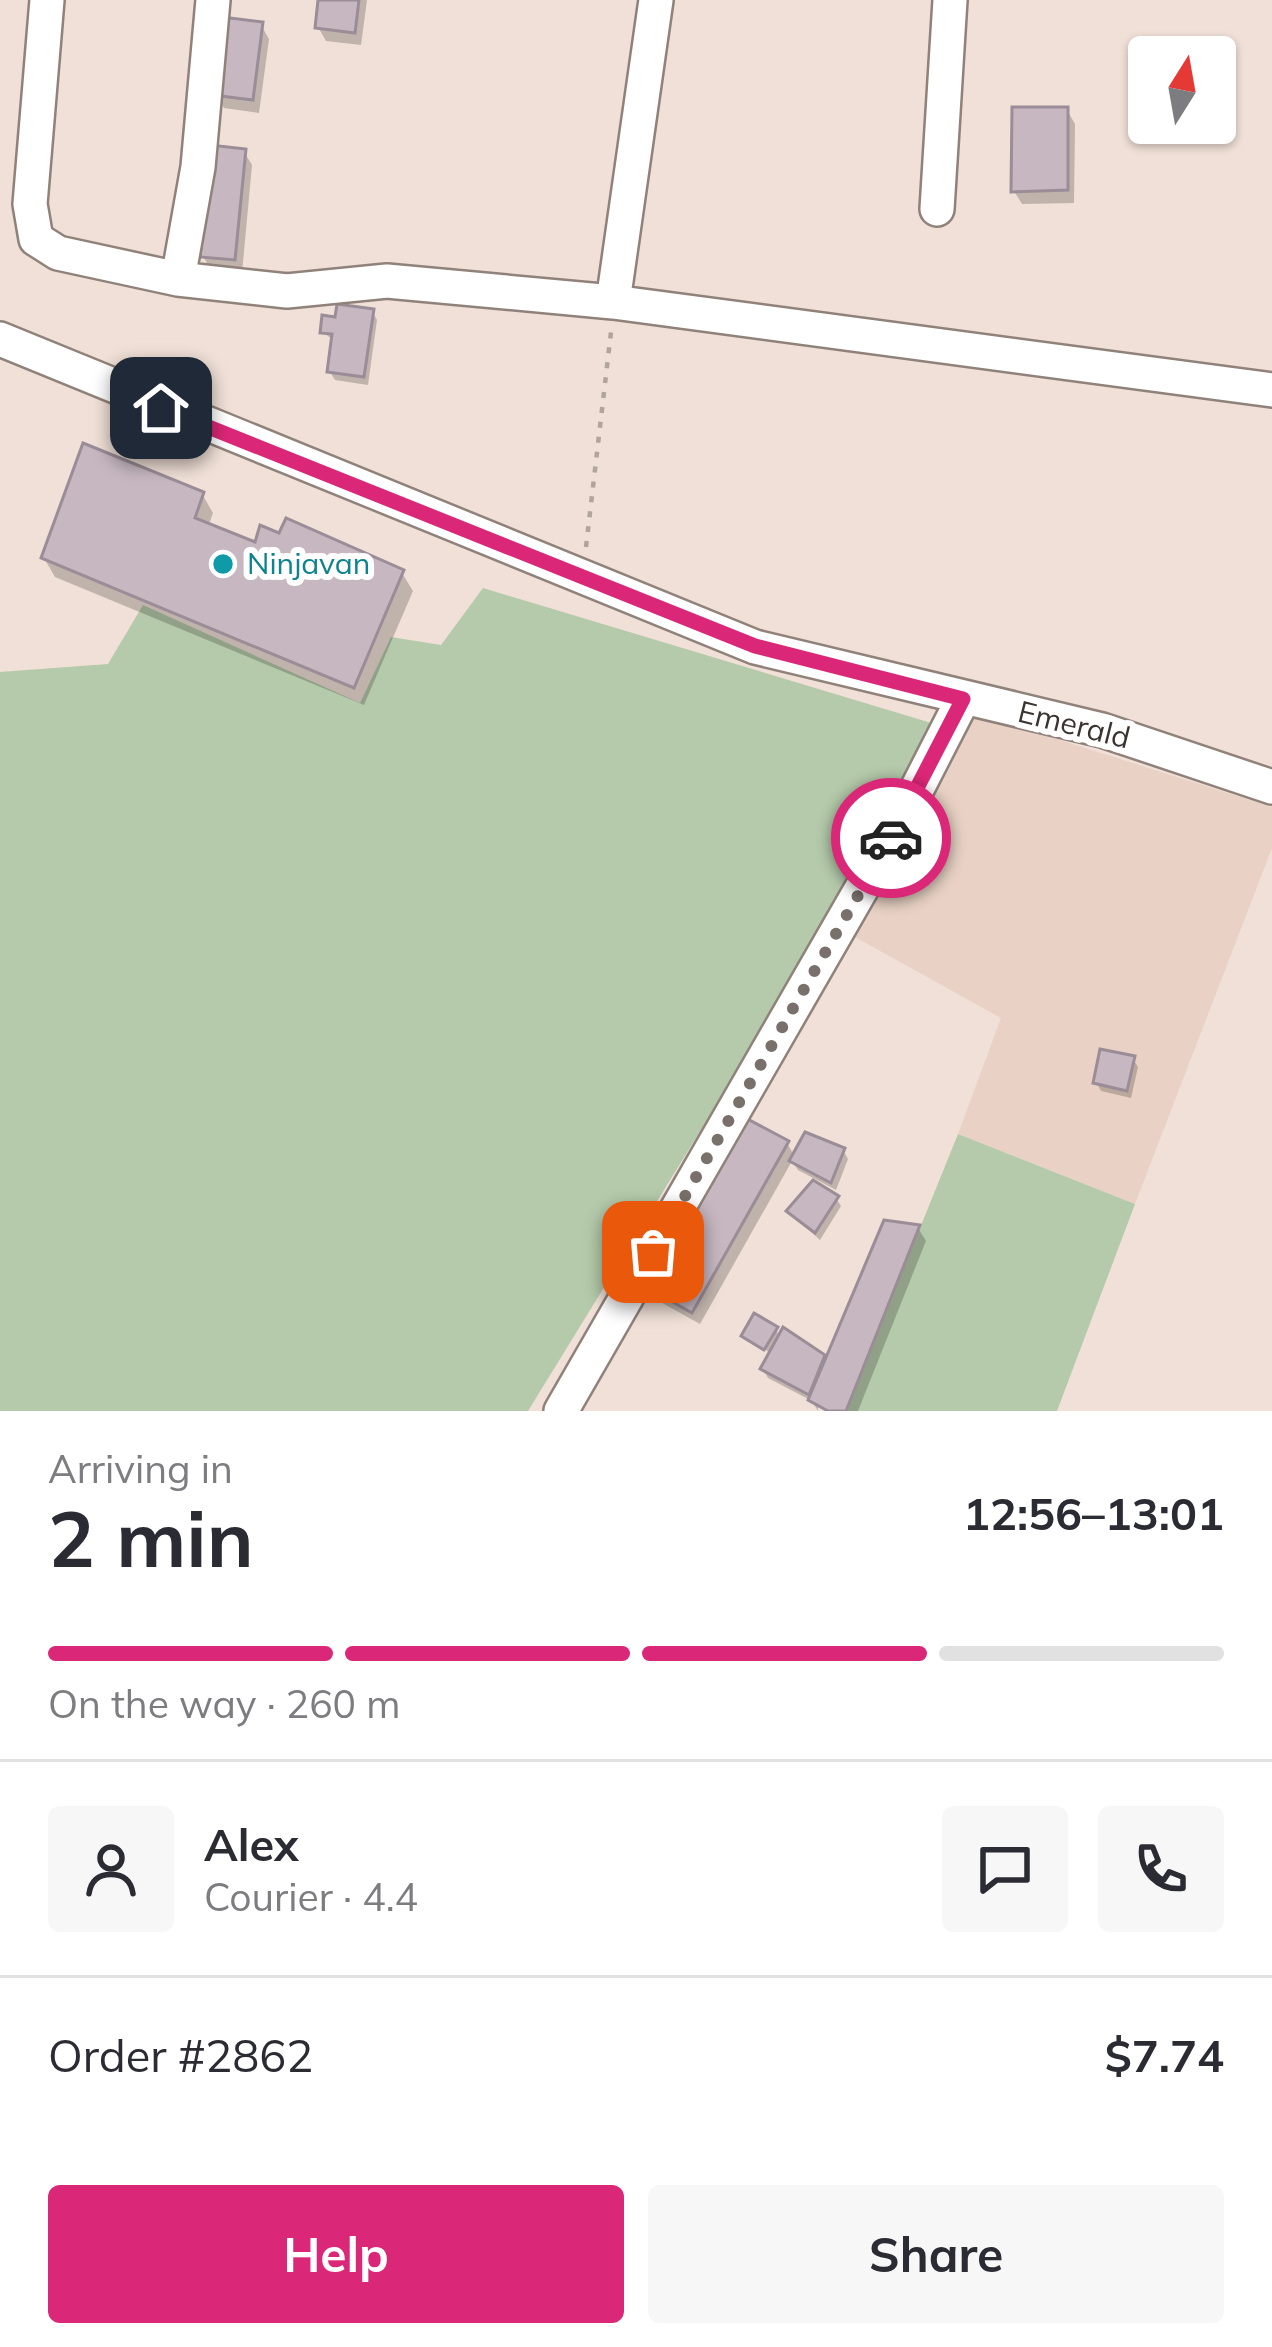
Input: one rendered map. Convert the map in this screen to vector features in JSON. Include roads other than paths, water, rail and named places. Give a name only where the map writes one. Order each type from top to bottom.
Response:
[{"type":"street","points":[[47,0],[30,204],[36,239],[58,253],[178,279],[287,291],[387,281],[613,302],[1272,391]]},
{"type":"street","points":[[178,279],[198,167],[213,0]]},
{"type":"street","points":[[613,302],[656,0]]},
{"type":"street","points":[[937,209],[950,0]]},
{"type":"street","name":"Emerald","points":[[0,339],[755,646],[1102,730],[1272,788]]},
{"type":"street","points":[[561,1411],[901,820],[963,699]]},
{"type":"place","name":"Ninjavan","points":[[223,564]]}]
